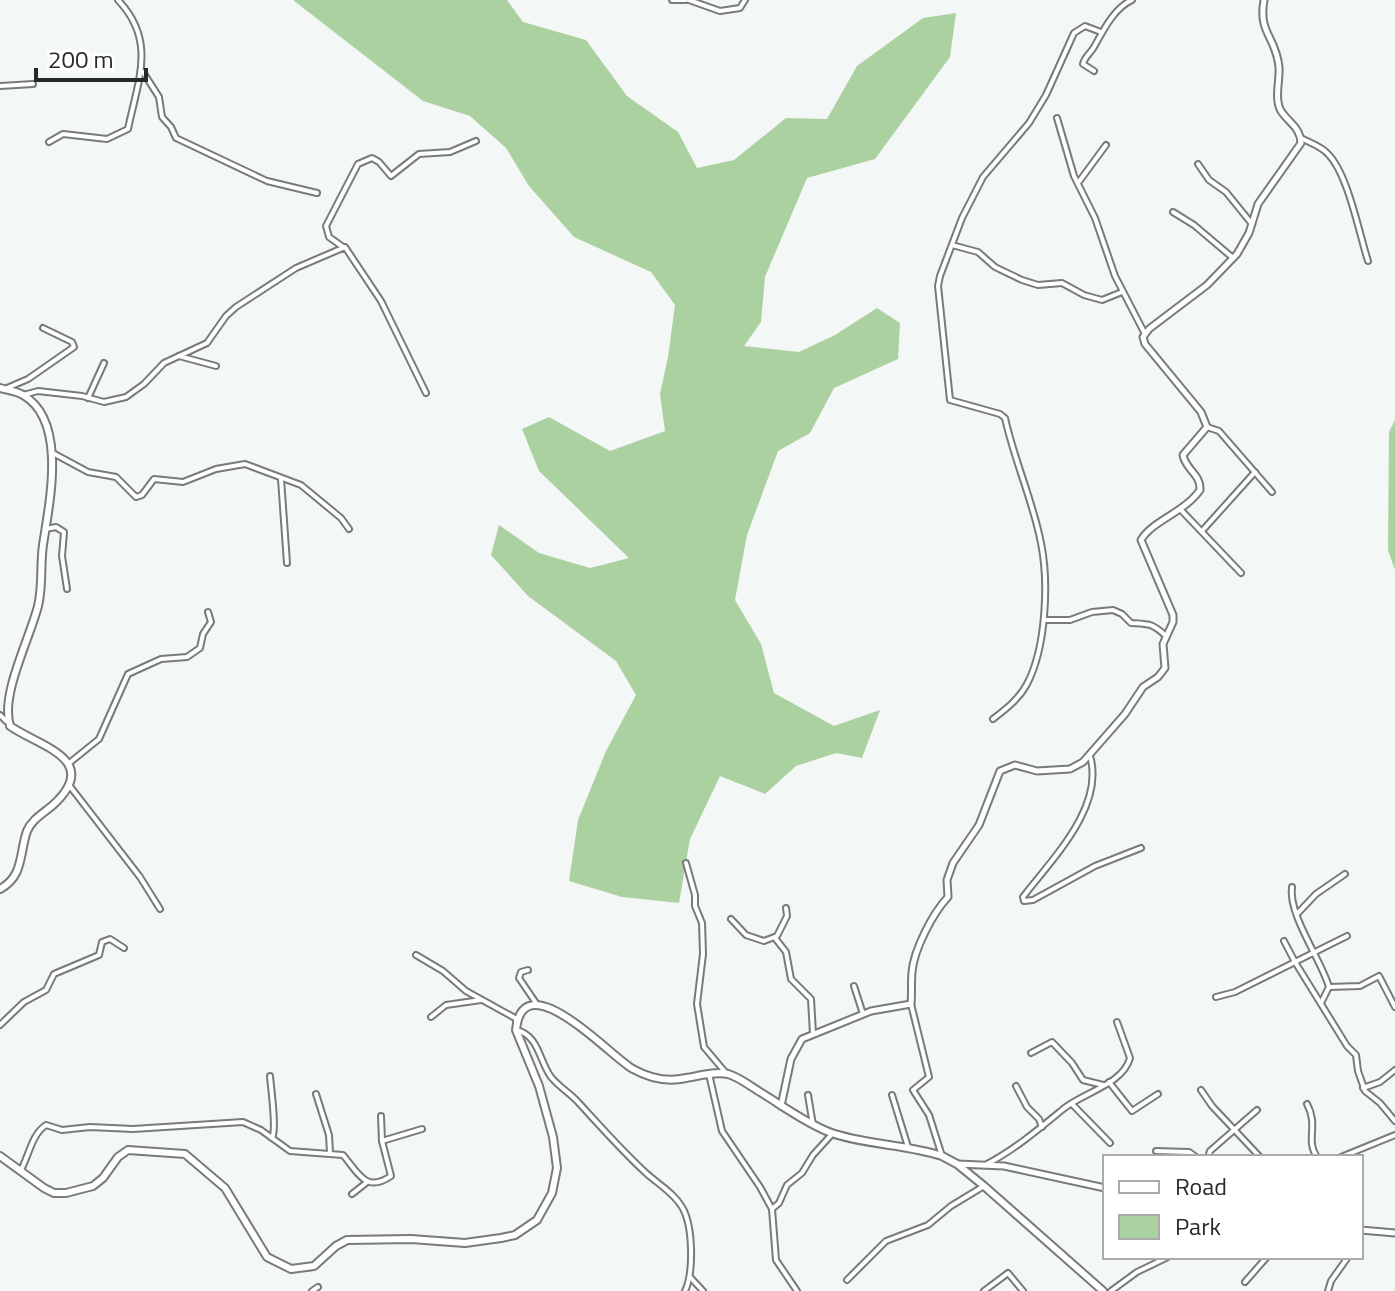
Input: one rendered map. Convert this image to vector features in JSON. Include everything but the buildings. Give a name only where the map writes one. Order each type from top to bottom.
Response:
[{"type":"main road","points":[[0,889],[17,875],[29,827],[58,800],[68,783],[68,764],[55,749],[18,732],[6,721],[2,707],[4,691],[37,608],[50,507],[51,452],[43,418],[23,395],[2,388]]},
{"type":"main road","points":[[0,1156],[54,1193],[66,1193],[93,1186],[128,1150],[185,1154],[225,1188],[267,1257],[291,1269],[314,1266],[347,1240],[411,1239],[465,1243],[515,1235],[544,1212],[557,1168],[553,1137],[542,1097],[516,1026],[522,1012],[538,1005],[561,1012],[622,1063],[645,1074],[671,1080],[728,1074],[813,1125],[833,1133],[942,1156],[984,1186],[1103,1291]]},
{"type":"street","points":[[49,142],[63,134],[107,139],[128,129],[143,72],[143,57],[137,26],[118,0]]},
{"type":"street","points":[[672,0],[688,0],[720,11],[740,8],[745,0]]},
{"type":"street","points":[[738,0],[740,8]]},
{"type":"street","points":[[1094,71],[1083,61],[1101,32],[1123,5],[1132,0]]},
{"type":"street","points":[[1145,334],[1207,285],[1233,258],[1244,244],[1258,204],[1301,138],[1280,108],[1278,60],[1262,22],[1264,0]]},
{"type":"street","points":[[993,719],[1012,704],[1027,685],[1034,667],[1044,620],[1042,546],[1005,418],[950,400],[938,286],[952,245],[983,177],[1029,123],[1046,95],[1077,29],[1085,26],[1101,32]]},
{"type":"street","points":[[143,72],[159,97],[162,117],[176,138],[267,181],[317,193]]},
{"type":"street","points":[[0,86],[33,84]]},
{"type":"street","points":[[1057,118],[1078,183],[1095,218],[1122,292],[1145,334],[1145,344],[1201,412],[1207,427],[1219,431],[1272,492]]},
{"type":"street","points":[[1301,138],[1319,146],[1334,160],[1344,180],[1368,261]]},
{"type":"street","points":[[426,393],[381,301],[347,249],[329,237],[326,226],[358,164],[372,158],[391,176],[419,154],[450,152],[476,141]]},
{"type":"street","points":[[1078,183],[1106,145]]},
{"type":"street","points":[[1198,164],[1209,180],[1226,192],[1252,224]]},
{"type":"street","points":[[1173,212],[1194,225],[1233,258]]},
{"type":"street","points":[[952,245],[978,252],[995,267],[1038,285],[1062,283],[1084,295],[1102,300],[1122,292]]},
{"type":"street","points":[[23,395],[38,391],[104,402],[126,397],[164,363],[207,343],[231,312],[296,268],[343,247]]},
{"type":"street","points":[[2,388],[28,379],[74,347],[72,342],[43,328]]},
{"type":"street","points":[[177,355],[216,366]]},
{"type":"street","points":[[88,398],[104,363]]},
{"type":"street","points":[[942,1156],[929,1115],[913,1090],[929,1077],[911,1004],[912,971],[917,954],[933,914],[948,897],[947,880],[953,863],[979,825],[997,775],[1015,765],[1032,771],[1070,769],[1090,756],[1143,687],[1163,673],[1166,663],[1163,644],[1173,615],[1141,540],[1148,530],[1181,510],[1195,496],[1200,484],[1186,465],[1183,455],[1207,427]]},
{"type":"street","points":[[51,452],[88,472],[116,477],[136,497],[142,495],[154,479],[188,481],[239,464],[303,487],[341,518],[349,529]]},
{"type":"street","points":[[1202,531],[1255,472]]},
{"type":"street","points":[[281,479],[287,563]]},
{"type":"street","points":[[1181,510],[1241,573]]},
{"type":"street","points":[[46,529],[56,527],[64,532],[62,556],[67,589]]},
{"type":"street","points":[[1044,620],[1070,620],[1092,612],[1113,610],[1131,623],[1155,626],[1166,636]]},
{"type":"street","points":[[68,764],[99,739],[128,674],[161,659],[187,657],[200,648],[203,634],[210,623],[208,612]]},
{"type":"street","points":[[0,715],[6,721]]},
{"type":"street","points":[[1090,756],[1094,770],[1088,803],[1053,859],[1023,897],[1024,901],[1033,900],[1104,862],[1141,848]]},
{"type":"street","points":[[68,783],[140,877],[160,909]]},
{"type":"street","points":[[686,863],[702,923],[703,954],[697,1004],[704,1047],[728,1074]]},
{"type":"street","points":[[1297,914],[1316,894],[1345,874]]},
{"type":"street","points":[[1292,887],[1297,914],[1329,987],[1321,1003]]},
{"type":"street","points":[[731,919],[752,939],[764,941],[775,938],[784,924],[786,908]]},
{"type":"street","points":[[1216,997],[1235,992],[1347,936]]},
{"type":"street","points":[[775,938],[786,952],[791,979],[811,999],[813,1034]]},
{"type":"street","points":[[0,1025],[24,1002],[46,990],[54,974],[99,955],[102,942],[110,939],[124,948]]},
{"type":"street","points":[[1284,941],[1347,1046],[1356,1055],[1363,1088],[1395,1121]]},
{"type":"street","points":[[416,955],[443,971],[466,991],[515,1018],[516,1026],[540,1052],[551,1077],[579,1103],[608,1138],[679,1202],[689,1221],[690,1277],[685,1291]]},
{"type":"street","points":[[528,970],[521,972],[519,978],[538,1005]]},
{"type":"street","points":[[1329,987],[1360,986],[1379,976],[1395,1007]]},
{"type":"street","points":[[854,986],[863,1014]]},
{"type":"street","points":[[431,1017],[446,1005],[483,999]]},
{"type":"street","points":[[781,1106],[794,1051],[802,1039],[881,1008],[911,1004]]},
{"type":"street","points":[[987,1164],[1109,1082],[1130,1061],[1117,1022]]},
{"type":"street","points":[[1031,1053],[1052,1042],[1069,1059],[1083,1080],[1103,1085]]},
{"type":"street","points":[[1363,1088],[1380,1082],[1395,1070]]},
{"type":"street","points":[[709,1074],[722,1131],[772,1209],[776,1260],[797,1291]]},
{"type":"street","points":[[270,1076],[275,1129],[272,1138]]},
{"type":"street","points":[[1109,1082],[1132,1111],[1158,1094]]},
{"type":"street","points":[[1016,1086],[1042,1127]]},
{"type":"street","points":[[1201,1090],[1258,1155]]},
{"type":"street","points":[[316,1094],[329,1135],[330,1153]]},
{"type":"street","points":[[808,1095],[813,1125]]},
{"type":"street","points":[[892,1095],[909,1149]]},
{"type":"street","points":[[1072,1104],[1110,1143]]},
{"type":"street","points":[[1307,1104],[1315,1119],[1312,1149],[1316,1155]]},
{"type":"street","points":[[1208,1155],[1257,1110]]},
{"type":"street","points":[[21,1170],[37,1133],[46,1125],[62,1130],[90,1127],[133,1129],[236,1121],[254,1125],[290,1151],[343,1155],[366,1182],[372,1184],[391,1176],[382,1141],[381,1116]]},
{"type":"street","points":[[382,1141],[422,1129]]},
{"type":"street","points":[[772,1209],[779,1203],[787,1185],[802,1173],[833,1133]]},
{"type":"street","points":[[1346,1155],[1395,1135]]},
{"type":"street","points":[[1156,1151],[1189,1152],[1194,1155]]},
{"type":"street","points":[[957,1164],[1004,1166],[1103,1188]]},
{"type":"street","points":[[352,1194],[366,1182]]},
{"type":"street","points":[[847,1280],[886,1241],[928,1225],[951,1206],[984,1186]]},
{"type":"street","points":[[1363,1230],[1395,1233]]},
{"type":"street","points":[[1111,1291],[1137,1272],[1164,1259]]},
{"type":"street","points":[[1245,1282],[1265,1259]]},
{"type":"street","points":[[1328,1291],[1331,1281],[1347,1259]]},
{"type":"street","points":[[984,1291],[1008,1273],[1023,1291]]},
{"type":"street","points":[[690,1277],[703,1291]]},
{"type":"street","points":[[312,1291],[318,1287]]},
{"type":"green space","points":[[293,0],[507,0],[523,22],[586,40],[627,96],[678,132],[697,168],[734,160],[786,118],[827,119],[857,66],[923,18],[956,13],[950,57],[875,159],[807,178],[765,277],[761,322],[744,346],[799,352],[835,335],[877,308],[900,323],[898,359],[834,388],[810,433],[778,451],[747,535],[735,600],[761,644],[774,693],[834,726],[880,710],[862,758],[836,753],[796,766],[765,794],[720,776],[690,839],[679,903],[622,897],[569,881],[578,820],[606,751],[636,695],[616,661],[528,596],[491,555],[499,525],[539,553],[590,568],[629,558],[539,471],[522,429],[549,417],[610,451],[665,431],[660,394],[675,305],[651,272],[574,237],[529,186],[506,148],[470,116],[423,101]]},
{"type":"green space","points":[[1395,420],[1395,570],[1388,550],[1389,432]]}]
